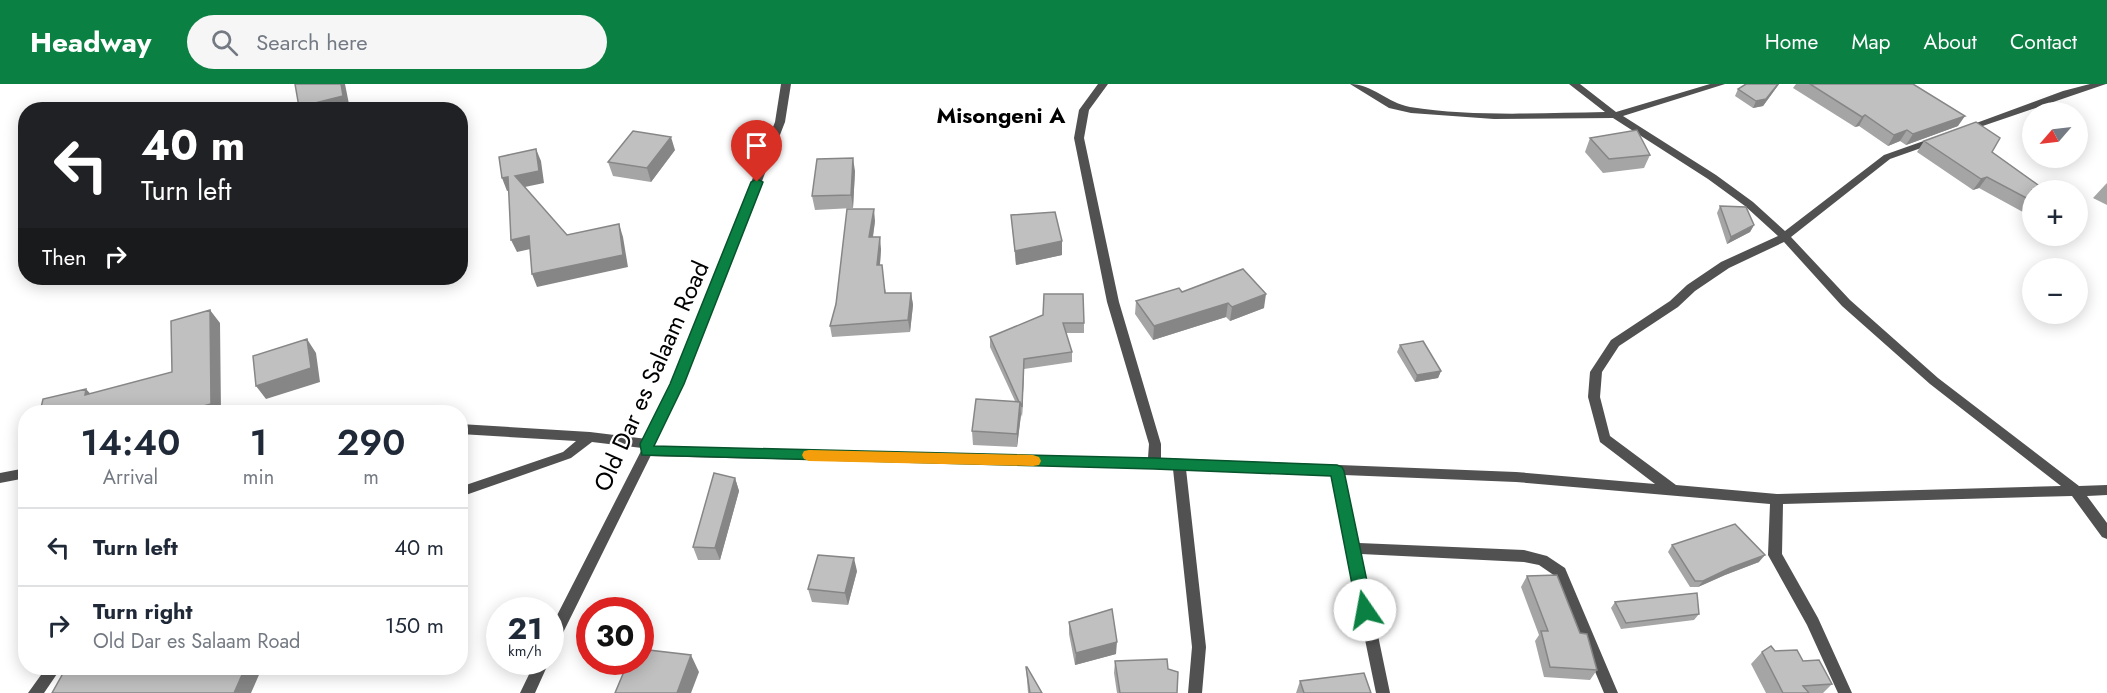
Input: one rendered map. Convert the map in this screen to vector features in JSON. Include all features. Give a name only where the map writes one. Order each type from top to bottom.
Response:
[{"type":"street","name":"Old Dar es Salaam Road","points":[[564,616],[677,384],[780,122],[786,84]]},
{"type":"street","points":[[1103,84],[1084,110],[1079,138],[1113,302],[1155,444],[1154,463]]},
{"type":"street","points":[[1355,84],[1392,106],[1411,110],[1494,116],[1614,115],[1720,84]]},
{"type":"street","points":[[1574,84],[1614,115],[1712,177],[1749,204],[1785,237],[1846,303],[1934,381],[2074,490],[2107,533]]},
{"type":"street","points":[[1954,133],[2098,85],[2107,93]]},
{"type":"street","points":[[1672,489],[1604,439],[1594,397],[1596,372],[1615,343],[1674,304],[1691,288],[1725,265],[1785,237],[1887,157],[1943,137]]},
{"type":"street","points":[[468,429],[590,437],[647,448],[1154,463],[1179,466],[1516,477],[1777,499],[2107,490]]},
{"type":"street","points":[[468,489],[567,455],[590,437]]},
{"type":"street","points":[[1179,466],[1199,648],[1195,693]]},
{"type":"street","points":[[1337,471],[1383,693]]},
{"type":"street","points":[[0,478],[18,475]]},
{"type":"street","points":[[1777,499],[1774,555],[1813,622],[1845,693]]},
{"type":"street","points":[[1353,548],[1524,556],[1542,560],[1560,572],[1611,693]]},
{"type":"street","points":[[34,693],[48,675]]},
{"type":"street","points":[[527,693],[536,675]]},
{"type":"building","points":[[295,84],[341,84],[343,96],[319,102],[298,102]]},
{"type":"building","points":[[1746,84],[1778,84],[1766,99],[1756,101],[1738,89]]},
{"type":"building","points":[[1810,84],[1913,84],[1965,116],[1913,134],[1907,130],[1894,135],[1865,115],[1862,117]]},
{"type":"building","points":[[1976,122],[2000,138],[1992,152],[2031,180],[2022,180],[2022,196],[1987,177],[1981,179],[1924,141]]},
{"type":"building","points":[[1637,130],[1650,155],[1609,159],[1590,138]]},
{"type":"building","points":[[633,131],[671,137],[647,168],[608,162]]},
{"type":"building","points":[[536,149],[539,171],[515,176],[567,235],[619,224],[623,255],[532,274],[529,236],[511,240],[508,177],[502,178],[499,157]]},
{"type":"building","points":[[853,158],[851,195],[812,196],[817,159]]},
{"type":"building","points":[[1720,206],[1746,207],[1754,225],[1731,237]]},
{"type":"building","points":[[847,209],[874,209],[869,237],[880,237],[877,265],[882,265],[885,293],[911,293],[908,320],[830,326],[836,304]]},
{"type":"building","points":[[1055,212],[1062,241],[1015,251],[1011,215]]},
{"type":"building","points":[[1243,269],[1266,294],[1232,307],[1228,303],[1154,326],[1136,301],[1179,288],[1182,292]]},
{"type":"building","points":[[1044,294],[1083,294],[1084,323],[1063,323],[1072,352],[1024,359],[1022,407],[990,337],[1043,315]]},
{"type":"building","points":[[210,310],[211,404],[42,405],[43,399],[86,389],[85,395],[172,372],[171,321]]},
{"type":"building","points":[[307,339],[311,368],[256,386],[253,356]]},
{"type":"building","points":[[1423,341],[1441,371],[1417,375],[1400,345]]},
{"type":"building","points":[[976,399],[1020,402],[1017,434],[972,431]]},
{"type":"building","points":[[714,473],[735,478],[715,548],[693,547]]},
{"type":"building","points":[[1735,524],[1765,555],[1703,581],[1695,581],[1672,545]]},
{"type":"building","points":[[818,555],[854,558],[845,593],[808,589]]},
{"type":"building","points":[[1557,575],[1580,633],[1587,634],[1597,670],[1550,667],[1541,631],[1548,631],[1527,576]]},
{"type":"building","points":[[1697,593],[1699,614],[1626,623],[1615,602]]},
{"type":"building","points":[[1112,609],[1117,642],[1076,653],[1069,622]]},
{"type":"building","points":[[1771,646],[1775,651],[1797,650],[1803,661],[1819,660],[1832,684],[1803,686],[1809,693],[1783,693],[1762,652]]},
{"type":"building","points":[[654,651],[691,655],[677,693],[615,693],[623,675],[654,675]]},
{"type":"building","points":[[1167,659],[1168,669],[1178,672],[1177,693],[1120,693],[1115,661]]},
{"type":"building","points":[[1027,667],[1042,693],[1030,693]]},
{"type":"building","points":[[1364,673],[1371,693],[1304,693],[1300,681]]},
{"type":"building","points":[[62,675],[242,675],[234,693],[52,693]]},
{"type":"slow traffic","points":[[809,455],[1033,461]]},
{"type":"district","name":"Misongeni A","points":[[1001,115]]},
{"type":"route","points":[[757,182],[677,384],[647,444],[647,451],[1154,463],[1179,466],[1337,471],[1365,610]]}]
